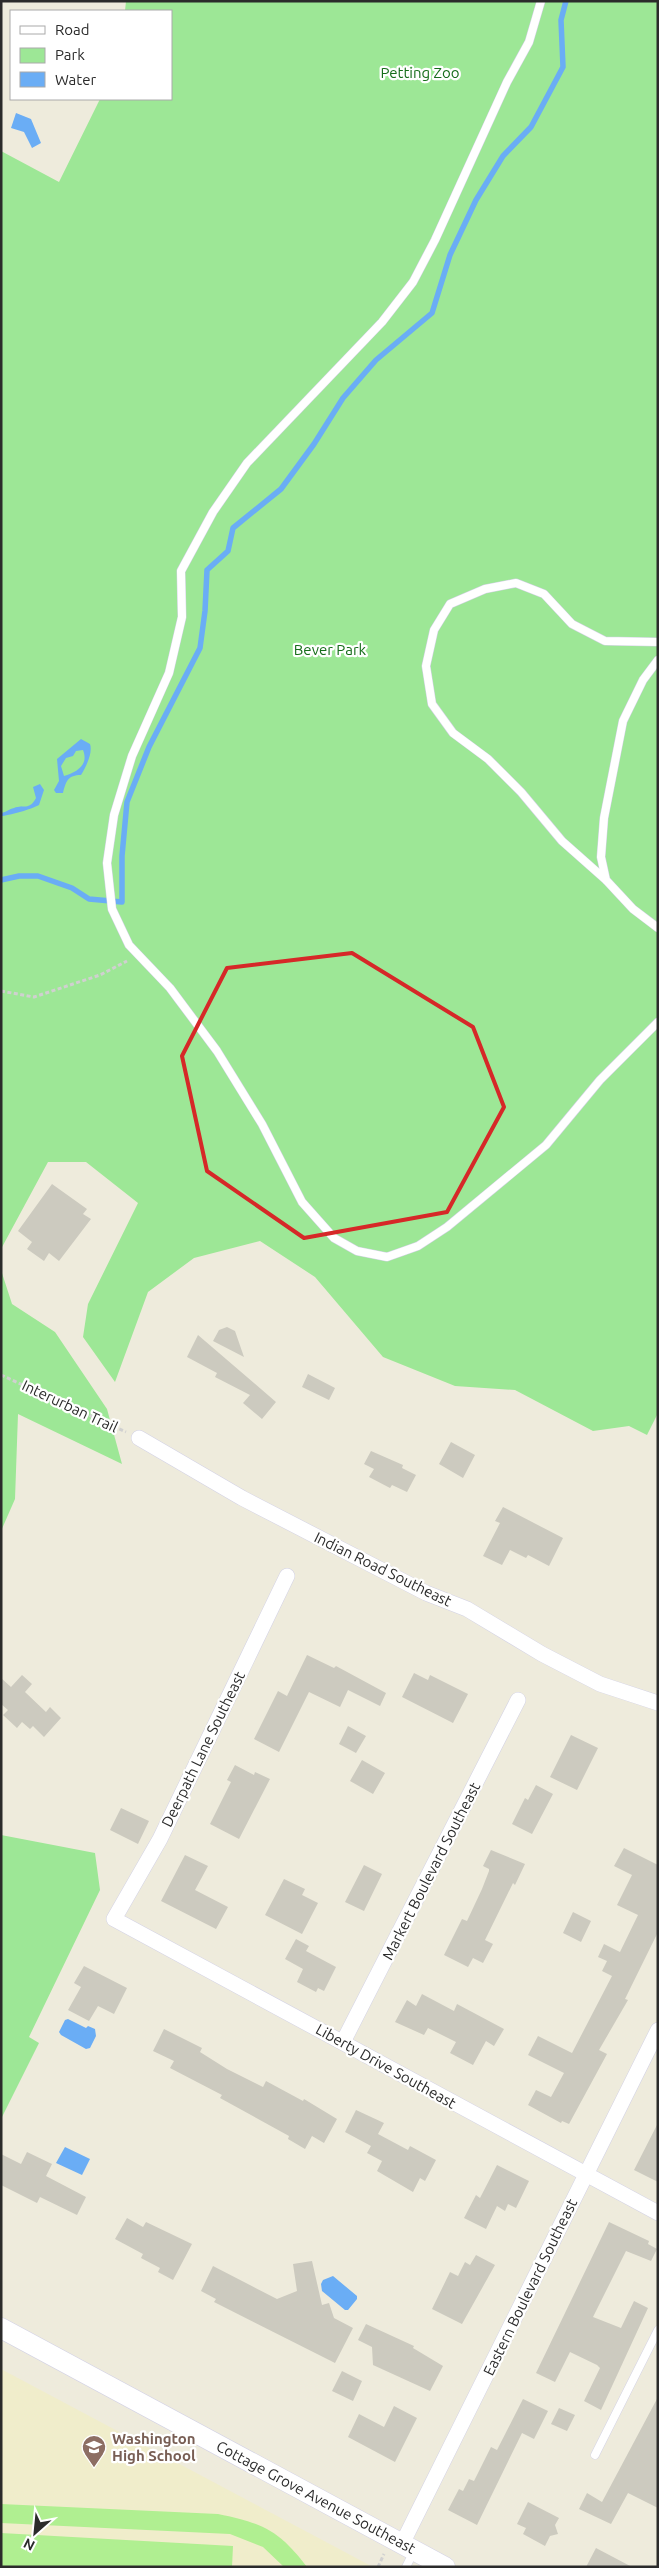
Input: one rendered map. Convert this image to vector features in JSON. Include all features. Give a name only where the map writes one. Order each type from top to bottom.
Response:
[{"type":"main road","name":"Cottage Grove Avenue Southeast","points":[[1,2328],[407,2554],[445,2567]]},
{"type":"street","name":"Indian Road Southeast","points":[[139,1438],[242,1498],[426,1594],[467,1609],[542,1654],[600,1684],[658,1704]]},
{"type":"street","name":"Deerpath Lane Southeast","points":[[114,1919],[160,1839],[287,1576]]},
{"type":"street","name":"Markert Boulevard Southeast","points":[[343,2042],[518,1700]]},
{"type":"street","name":"Liberty Drive Southeast","points":[[114,1919],[658,2212]]},
{"type":"street","name":"Eastern Boulevard Southeast","points":[[407,2554],[586,2174],[658,2030]]},
{"type":"lane","points":[[541,1],[529,42],[507,82],[435,240],[413,282],[382,322],[247,463],[212,512],[181,571],[182,618],[169,673],[132,756],[114,815],[107,863],[112,909],[129,945],[170,988],[217,1051],[262,1124],[302,1202],[334,1238],[357,1251],[387,1257],[418,1246],[447,1227],[546,1145],[600,1080],[658,1022]]},
{"type":"lane","points":[[658,642],[605,641],[572,624],[544,594],[516,583],[485,589],[450,604],[434,630],[426,666],[432,704],[453,733],[488,759],[521,792],[562,841],[606,880],[633,909],[658,928]]},
{"type":"lane","points":[[606,880],[601,857],[604,818],[623,721],[644,680],[658,660]]},
{"type":"lane","points":[[595,2455],[658,2330]]},
{"type":"path","points":[[1,991],[34,997],[100,975],[138,954]]},
{"type":"path","name":"Interurban Trail","points":[[1,1375],[139,1438]]},
{"type":"highlighted area","points":[[352,953],[473,1027],[504,1107],[447,1212],[304,1238],[207,1171],[182,1056],[227,968]]},
{"type":"shaded area","name":"Washington High School","points":[[1,2369],[373,2567],[1,2567]]},
{"type":"green space","name":"Bever Park","points":[[126,1],[658,1],[658,1413],[647,1435],[629,1426],[593,1431],[515,1390],[455,1386],[383,1357],[315,1277],[260,1241],[194,1258],[148,1292],[115,1382],[83,1337],[88,1304],[138,1203],[86,1162],[48,1162],[1,1249],[1,151],[59,182],[100,100],[172,100],[172,10],[125,10]]},
{"type":"green space","points":[[1,1270],[12,1304],[55,1332],[107,1409],[122,1464],[18,1414],[15,1499],[1,1531]]},
{"type":"green space","points":[[1,1835],[95,1853],[100,1890],[29,2037],[39,2043],[1,2119]]},
{"type":"green space","points":[[1,2504],[218,2514],[247,2521],[268,2530],[287,2544],[307,2567],[284,2567],[263,2547],[230,2534],[1,2523]]},
{"type":"green space","points":[[1,2533],[233,2546],[232,2567],[1,2567]]},
{"type":"water","points":[[16,113],[31,119],[41,143],[32,148],[24,132],[11,128]]},
{"type":"water","points":[[81,739],[90,744],[90,756],[83,772],[81,775],[68,779],[63,793],[56,793],[54,790],[59,781],[57,759]],"holes":[[[83,750],[84,755],[81,767],[64,776],[61,766],[66,758],[73,756],[76,751]]]},
{"type":"water","points":[[40,784],[44,790],[39,805],[1,816],[1,813],[12,808],[29,806],[36,798],[33,787]]},
{"type":"water","points":[[68,2019],[86,2028],[88,2026],[95,2029],[96,2036],[90,2048],[86,2049],[61,2035],[59,2032],[65,2020]]},
{"type":"water","points":[[65,2147],[90,2159],[82,2175],[56,2163]]},
{"type":"water","points":[[333,2276],[357,2296],[357,2299],[348,2310],[345,2310],[322,2291],[321,2284],[323,2280]]},
{"type":"building","points":[[52,1184],[87,1209],[83,1214],[91,1219],[59,1261],[49,1253],[44,1261],[27,1249],[32,1242],[18,1231]]},
{"type":"building","points":[[227,1327],[235,1331],[244,1357],[213,1341],[219,1330]]},
{"type":"building","points":[[198,1335],[276,1402],[262,1419],[243,1403],[250,1395],[215,1377],[217,1373],[187,1357]]},
{"type":"building","points":[[308,1374],[335,1388],[329,1400],[302,1387]]},
{"type":"building","points":[[451,1442],[475,1455],[463,1478],[439,1464]]},
{"type":"building","points":[[371,1451],[403,1465],[402,1468],[416,1475],[407,1492],[392,1485],[390,1488],[369,1477],[374,1469],[364,1464]]},
{"type":"building","points":[[503,1507],[563,1538],[549,1566],[528,1555],[526,1558],[510,1550],[502,1565],[483,1556],[500,1523],[495,1521]]},
{"type":"building","points":[[307,1655],[334,1668],[336,1666],[386,1693],[380,1706],[348,1690],[340,1707],[309,1692],[279,1752],[254,1739],[278,1691],[287,1696]]},
{"type":"building","points":[[414,1673],[428,1680],[430,1675],[468,1694],[453,1723],[402,1697]]},
{"type":"building","points":[[22,1675],[32,1684],[25,1692],[46,1712],[50,1707],[61,1718],[44,1737],[33,1726],[30,1729],[22,1722],[17,1728],[3,1715],[8,1710],[1,1704],[1,1678],[11,1687]]},
{"type":"building","points":[[348,1726],[366,1736],[356,1753],[339,1744]]},
{"type":"building","points":[[571,1735],[598,1748],[577,1790],[550,1777]]},
{"type":"building","points":[[362,1760],[385,1773],[373,1794],[350,1781]]},
{"type":"building","points":[[235,1765],[254,1775],[255,1772],[270,1779],[239,1839],[210,1824],[231,1782],[227,1780]]},
{"type":"building","points":[[536,1785],[553,1794],[532,1834],[512,1824],[525,1798],[528,1800]]},
{"type":"building","points":[[121,1808],[149,1821],[138,1844],[110,1830]]},
{"type":"building","points":[[624,1848],[658,1865],[658,1932],[625,1999],[628,2000],[599,2050],[607,2054],[569,2124],[562,2121],[561,2123],[528,2105],[536,2090],[551,2097],[564,2073],[528,2055],[538,2036],[572,2053],[612,1976],[602,1971],[607,1961],[598,1957],[604,1944],[620,1952],[638,1915],[617,1905],[632,1875],[614,1866]]},
{"type":"building","points":[[491,1850],[525,1864],[515,1885],[513,1883],[485,1940],[493,1944],[483,1963],[473,1958],[468,1967],[444,1955],[462,1919],[467,1921],[482,1889],[489,1871],[489,1869],[483,1866]]},
{"type":"building","points":[[185,1855],[208,1866],[195,1890],[228,1907],[216,1929],[161,1901]]},
{"type":"building","points":[[364,1865],[382,1874],[364,1911],[345,1902]]},
{"type":"building","points":[[284,1879],[305,1889],[302,1895],[318,1903],[302,1934],[265,1915]]},
{"type":"building","points":[[573,1912],[591,1921],[581,1942],[563,1933]]},
{"type":"building","points":[[296,1939],[309,1946],[306,1951],[336,1967],[324,1991],[318,1988],[316,1992],[297,1982],[303,1969],[285,1959]]},
{"type":"building","points":[[84,1966],[127,1988],[114,2014],[98,2006],[89,2021],[68,2010],[81,1987],[74,1983]]},
{"type":"building","points":[[422,1994],[454,2011],[457,2004],[504,2029],[494,2046],[486,2041],[473,2065],[450,2053],[456,2042],[428,2028],[424,2035],[395,2022],[407,2000],[416,2006]]},
{"type":"building","points":[[164,2029],[202,2048],[200,2052],[227,2069],[263,2087],[266,2081],[303,2101],[304,2099],[337,2119],[324,2143],[312,2136],[305,2149],[288,2139],[289,2136],[220,2098],[222,2095],[170,2068],[174,2061],[153,2051]]},
{"type":"building","points":[[356,2110],[384,2123],[378,2134],[408,2150],[410,2146],[436,2160],[425,2181],[420,2178],[413,2192],[377,2171],[382,2161],[367,2153],[371,2146],[345,2132]]},
{"type":"building","points":[[658,2123],[658,2182],[634,2170]]},
{"type":"building","points":[[27,2152],[52,2164],[46,2176],[86,2197],[77,2215],[40,2197],[37,2203],[1,2185],[1,2154],[21,2164]]},
{"type":"building","points":[[497,2165],[529,2181],[516,2208],[508,2204],[505,2211],[497,2206],[486,2229],[464,2218],[476,2195],[480,2198]]},
{"type":"building","points":[[127,2218],[143,2227],[146,2222],[192,2244],[173,2280],[158,2272],[160,2268],[141,2258],[143,2254],[115,2239]]},
{"type":"building","points":[[609,2222],[649,2241],[648,2244],[657,2249],[651,2261],[626,2251],[593,2317],[621,2328],[634,2301],[648,2308],[601,2410],[584,2401],[600,2368],[597,2365],[570,2352],[555,2382],[536,2373]]},
{"type":"building","points":[[476,2255],[495,2265],[462,2324],[432,2309],[450,2272],[458,2276],[465,2262],[470,2265]]},
{"type":"building","points":[[312,2261],[322,2305],[329,2303],[334,2318],[353,2328],[335,2363],[214,2302],[216,2299],[201,2291],[213,2266],[277,2299],[297,2291],[293,2264]]},
{"type":"building","points":[[366,2324],[414,2346],[413,2348],[443,2366],[430,2391],[373,2365],[372,2347],[358,2340]]},
{"type":"building","points":[[342,2371],[362,2381],[353,2401],[332,2391]]},
{"type":"building","points":[[658,2397],[658,2508],[628,2493],[611,2524],[579,2509],[587,2493],[602,2502]]},
{"type":"building","points":[[523,2399],[548,2411],[534,2439],[522,2433],[477,2525],[448,2510],[459,2489],[463,2491],[469,2479],[474,2481],[491,2447],[497,2450]]},
{"type":"building","points":[[394,2406],[417,2418],[395,2462],[348,2437],[359,2414],[384,2427]]},
{"type":"building","points":[[559,2408],[575,2415],[567,2431],[551,2424]]},
{"type":"building","points":[[528,2502],[559,2518],[555,2525],[558,2534],[550,2536],[545,2546],[523,2534],[526,2528],[517,2524]]},
{"type":"building","points":[[596,2548],[632,2567],[586,2567]]},
{"type":"waterway","points":[[1,880],[19,876],[38,876],[72,888],[89,899],[122,902],[122,856],[127,802],[149,747],[200,648],[205,611],[207,570],[228,551],[233,528],[281,489],[314,444],[343,398],[376,360],[432,313],[450,255],[476,200],[503,156],[531,127],[563,67],[561,20],[566,1]]},
{"type":"place","name":"Washington High School","points":[[94,2468]]},
{"type":"park label","name":"Petting Zoo","points":[[420,72]]}]
